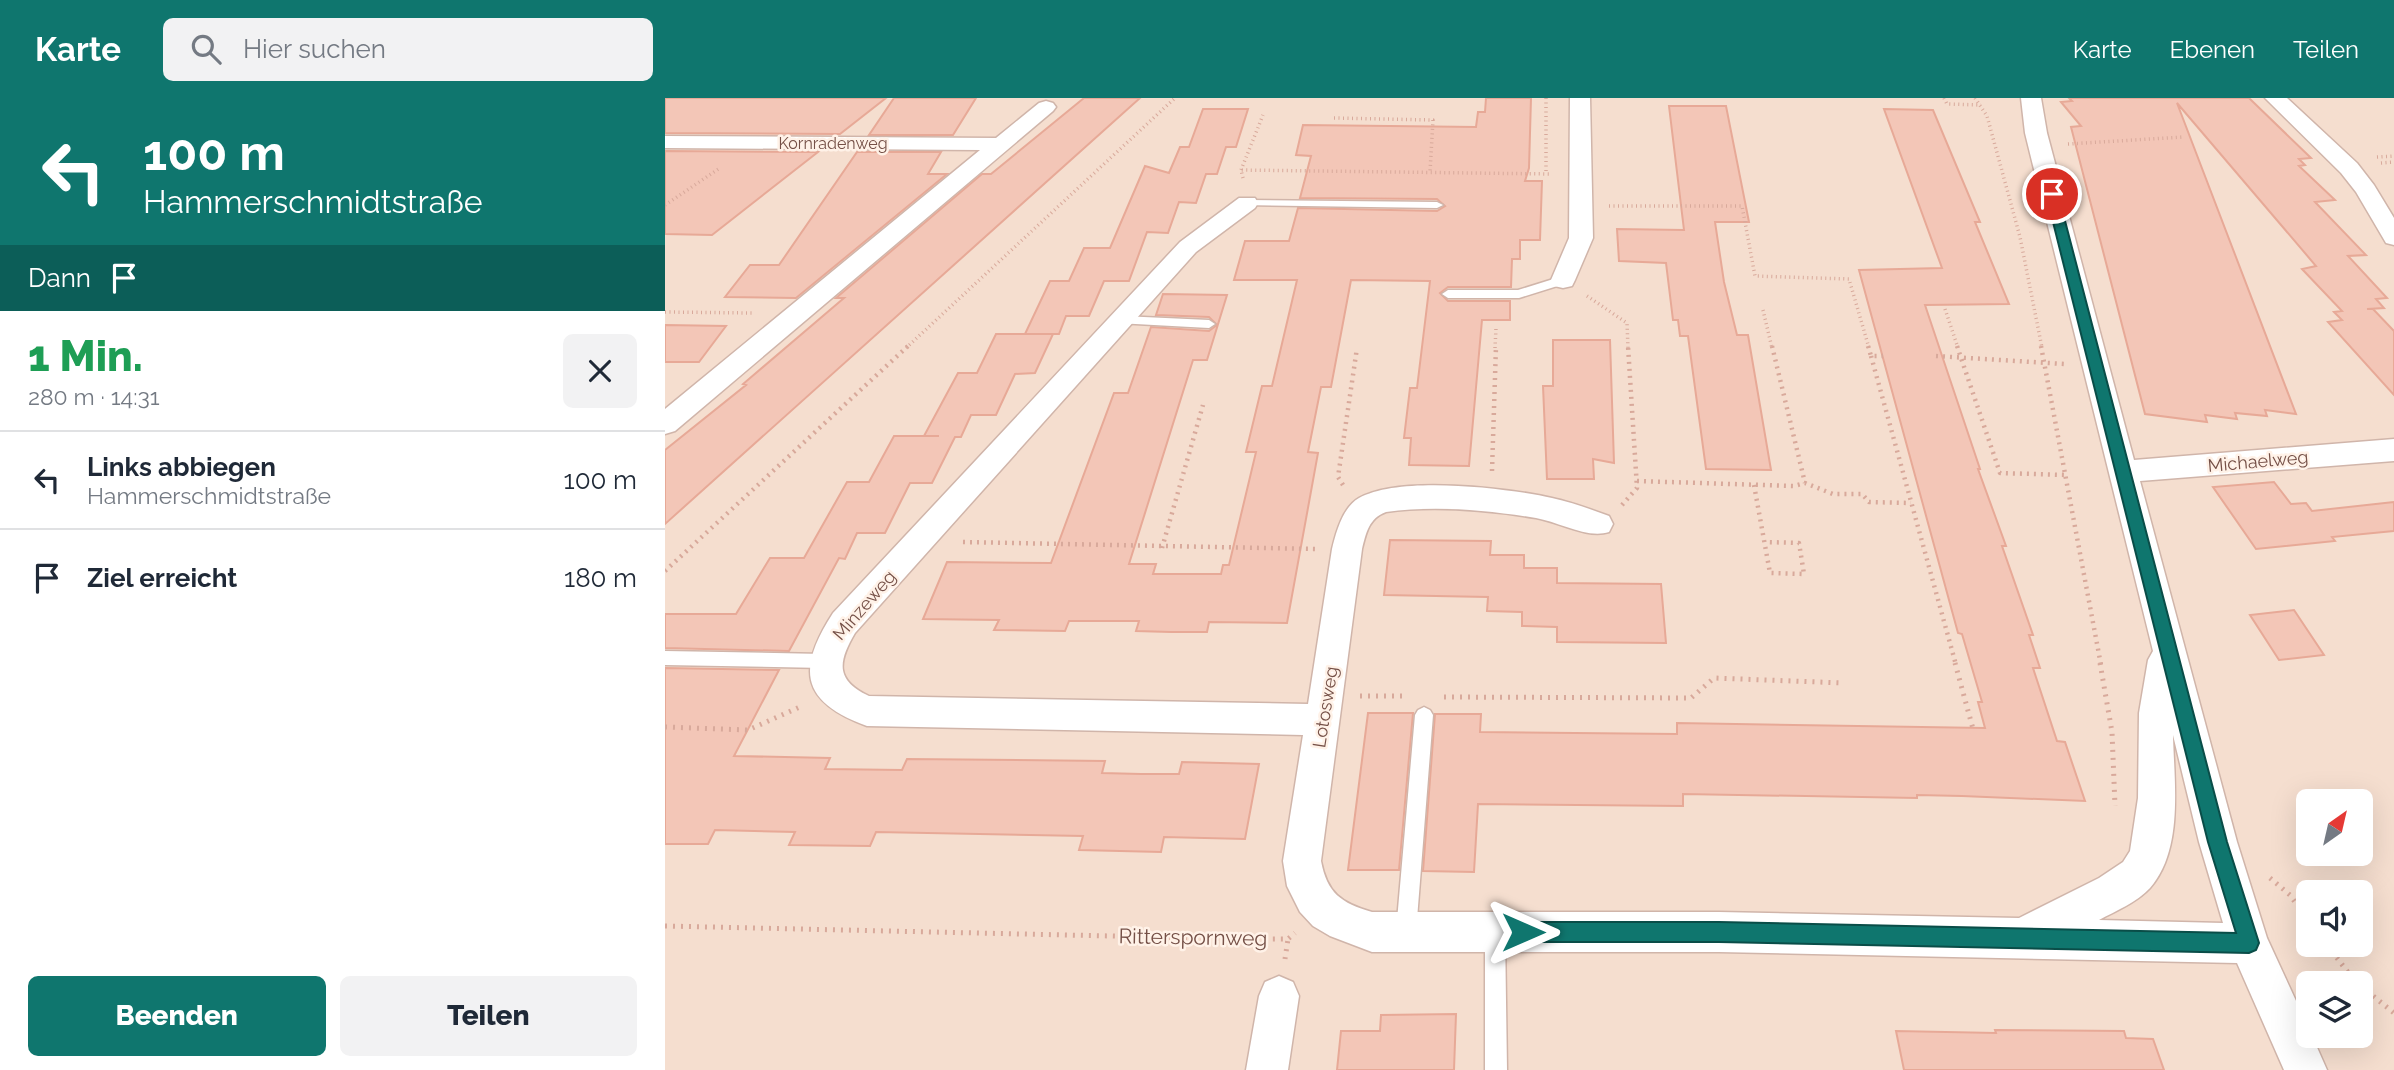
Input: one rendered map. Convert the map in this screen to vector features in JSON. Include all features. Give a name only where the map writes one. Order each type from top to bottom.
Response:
[{"type":"street","points":[[1563,279],[1581,238],[1580,98]]},
{"type":"street","points":[[2031,98],[2039,145],[2218,842],[2249,943],[2306,1070]]},
{"type":"street","points":[[2275,98],[2349,168],[2366,190],[2394,238]]},
{"type":"street","points":[[665,424],[794,314],[1047,107]]},
{"type":"street","name":"Kornradenweg","points":[[665,142],[1001,144]]},
{"type":"street","name":"Minzeweg","points":[[832,692],[824,661],[831,642],[844,623],[1188,247],[1247,203]]},
{"type":"street","name":"Michaelweg","points":[[2122,472],[2394,450]]},
{"type":"street","points":[[1369,506],[1392,498],[1491,500],[1551,509],[1598,524]]},
{"type":"street","name":"Lotosweg","points":[[1323,908],[1308,889],[1302,861],[1347,549],[1354,524],[1369,506]]},
{"type":"street","points":[[2022,938],[2102,897],[2137,874],[2148,850],[2156,815],[2156,713],[2168,649]]},
{"type":"street","points":[[832,692],[846,703],[867,711],[1325,708]]},
{"type":"street","points":[[1323,908],[1343,924],[1372,932],[1719,932],[2249,943]]},
{"type":"street","points":[[1267,1070],[1279,996]]},
{"type":"lane","points":[[1247,203],[1437,205]]},
{"type":"lane","points":[[1448,294],[1519,294],[1563,279]]},
{"type":"lane","points":[[1122,320],[1209,324]]},
{"type":"lane","points":[[665,658],[824,661]]},
{"type":"lane","points":[[1406,932],[1425,715]]},
{"type":"lane","points":[[1495,932],[1496,1070]]},
{"type":"path","points":[[665,571],[1175,98]]},
{"type":"path","points":[[1546,98],[1546,174]]},
{"type":"path","points":[[1944,98],[1947,104],[1982,105]]},
{"type":"path","points":[[1975,98],[1982,105],[2020,237],[2046,363],[2112,732],[2115,809]]},
{"type":"path","points":[[1247,203],[1241,170],[1263,115]]},
{"type":"path","points":[[1334,118],[1433,120],[1430,172]]},
{"type":"path","points":[[2039,145],[2183,137]]},
{"type":"path","points":[[665,205],[759,142]]},
{"type":"path","points":[[1241,170],[1580,174]]},
{"type":"path","points":[[1580,206],[1742,206],[1755,276],[1849,279],[1973,729]]},
{"type":"path","points":[[1563,279],[1627,323],[1637,488],[1621,506],[1598,524]]},
{"type":"path","points":[[1945,309],[2000,473],[2067,475]]},
{"type":"path","points":[[1763,310],[1805,483]]},
{"type":"path","points":[[665,312],[794,314]]},
{"type":"path","points":[[1491,500],[1496,328]]},
{"type":"path","points":[[1357,348],[1338,477],[1348,492],[1369,506]]},
{"type":"path","points":[[1871,356],[1883,356]]},
{"type":"path","points":[[1936,356],[2097,365]]},
{"type":"path","points":[[1162,548],[1203,405]]},
{"type":"path","points":[[1637,481],[1794,486],[1805,483],[1833,494],[1862,494],[1868,502],[1911,503]]},
{"type":"path","points":[[1755,485],[1770,573],[1804,575],[1800,543],[1765,542]]},
{"type":"path","points":[[921,541],[1162,548],[1347,549]]},
{"type":"path","points":[[1440,696],[1691,698],[1714,678],[1844,683]]},
{"type":"path","points":[[665,727],[748,730],[832,692]]},
{"type":"path","points":[[1325,708],[1414,696]]},
{"type":"path","name":"Ritterspornweg","points":[[665,926],[1288,939],[1323,908]]},
{"type":"path","points":[[2337,957],[2348,971]]},
{"type":"path","points":[[2373,996],[2394,1013]]},
{"type":"shaded area","points":[[665,98],[2394,98],[2394,1070],[665,1070]]},
{"type":"building","points":[[665,98],[886,98],[840,134],[665,133]]},
{"type":"building","points":[[894,98],[976,98],[953,135],[869,135]]},
{"type":"building","points":[[1084,98],[1140,98],[665,524],[665,450],[746,385],[743,384],[844,298],[836,298],[982,174],[991,174]]},
{"type":"building","points":[[1486,98],[1531,98],[1529,168],[1525,181],[1542,181],[1540,240],[1520,240],[1520,259],[1512,259],[1511,287],[1448,287],[1440,293],[1448,301],[1510,301],[1510,320],[1482,320],[1469,466],[1409,465],[1411,438],[1404,438],[1410,388],[1417,388],[1430,281],[1351,280],[1331,387],[1321,387],[1308,452],[1318,453],[1287,623],[1209,622],[1207,632],[1171,632],[1136,631],[1139,621],[1069,621],[1065,631],[994,630],[999,620],[923,619],[947,562],[1051,563],[1114,393],[1128,393],[1151,327],[1209,331],[1217,325],[1209,317],[1156,315],[1163,294],[1227,295],[1207,360],[1193,360],[1129,564],[1156,564],[1153,574],[1221,574],[1223,565],[1229,565],[1256,452],[1246,452],[1262,386],[1272,386],[1297,280],[1234,280],[1245,241],[1289,241],[1298,208],[1437,211],[1445,206],[1437,199],[1300,198],[1311,156],[1296,155],[1303,125],[1476,127],[1478,112],[1485,112]]},
{"type":"building","points":[[2069,98],[2249,98],[2311,158],[2299,159],[2305,165],[2299,166],[2335,200],[2315,202],[2366,255],[2348,256],[2387,298],[2376,299],[2384,308],[2367,309],[2373,309],[2394,331],[2394,395],[2328,322],[2342,320],[2334,312],[2342,311],[2302,269],[2316,266],[2177,103],[2296,414],[2265,410],[2267,416],[2235,413],[2237,419],[2205,415],[2207,422],[2145,414],[2071,127],[2081,126],[2061,102],[2072,101]]},
{"type":"building","points":[[1669,106],[1726,106],[1749,222],[1715,222],[1724,282],[1737,335],[1748,335],[1771,470],[1706,469],[1688,336],[1680,336],[1678,320],[1673,320],[1666,263],[1619,261],[1617,229],[1684,230]]},
{"type":"building","points":[[1203,109],[1248,109],[1236,147],[1226,147],[1217,174],[1206,174],[1196,203],[1179,202],[1168,233],[1147,232],[1129,281],[1104,281],[1089,316],[1066,316],[1059,334],[1025,334],[1050,281],[1069,281],[1084,248],[1110,248],[1145,166],[1169,173],[1180,147],[1189,147]]},
{"type":"building","points":[[1884,109],[1933,110],[1980,222],[1975,222],[2009,304],[1925,305],[2033,635],[2029,635],[2040,668],[2033,668],[2057,741],[2065,742],[2085,801],[1917,795],[1917,798],[1683,794],[1683,806],[1478,804],[1474,872],[1423,871],[1435,714],[1481,714],[1480,732],[1677,734],[1677,723],[1985,728],[1978,702],[1982,702],[1962,634],[1958,633],[1859,270],[1942,268]]},
{"type":"building","points":[[665,151],[818,152],[712,235],[665,234]]},
{"type":"building","points":[[857,152],[941,152],[928,174],[947,174],[796,298],[725,297],[750,265],[779,265]]},
{"type":"building","points":[[665,325],[726,326],[699,362],[665,362]]},
{"type":"building","points":[[996,334],[1053,334],[1035,373],[1015,374],[996,415],[971,415],[961,437],[955,437],[932,483],[910,483],[885,533],[857,533],[845,559],[839,558],[789,651],[665,648],[665,614],[736,614],[770,558],[804,558],[847,482],[869,482],[894,436],[924,436],[958,373],[977,373]]},
{"type":"building","points":[[1553,340],[1610,340],[1614,463],[1593,459],[1594,479],[1547,479],[1543,386],[1553,386]]},
{"type":"building","points":[[2274,482],[2291,504],[2306,503],[2312,511],[2394,502],[2394,531],[2332,537],[2335,541],[2256,549],[2213,487]]},
{"type":"building","points":[[1390,540],[1491,541],[1490,555],[1524,555],[1524,568],[1557,568],[1557,583],[1661,584],[1666,643],[1557,642],[1557,627],[1522,626],[1522,612],[1487,611],[1488,597],[1384,595]]},
{"type":"building","points":[[2294,610],[2324,655],[2279,660],[2250,615]]},
{"type":"building","points":[[665,668],[779,670],[734,756],[830,758],[825,769],[902,770],[907,759],[1105,761],[1102,773],[1141,774],[1179,774],[1182,762],[1259,764],[1245,839],[1164,837],[1161,852],[1079,850],[1083,836],[876,832],[870,846],[789,845],[795,832],[715,830],[708,844],[665,844]]},
{"type":"building","points":[[1368,713],[1413,713],[1399,870],[1348,870]]},
{"type":"building","points":[[1456,1014],[1454,1070],[1337,1070],[1341,1031],[1380,1031],[1381,1015]]},
{"type":"building","points":[[1995,1030],[2124,1031],[2126,1038],[2153,1039],[2164,1070],[1904,1070],[1896,1031],[1996,1033]]},
{"type":"route","points":[[1523,932],[1719,932],[2249,943],[2218,842],[2052,194]]}]
